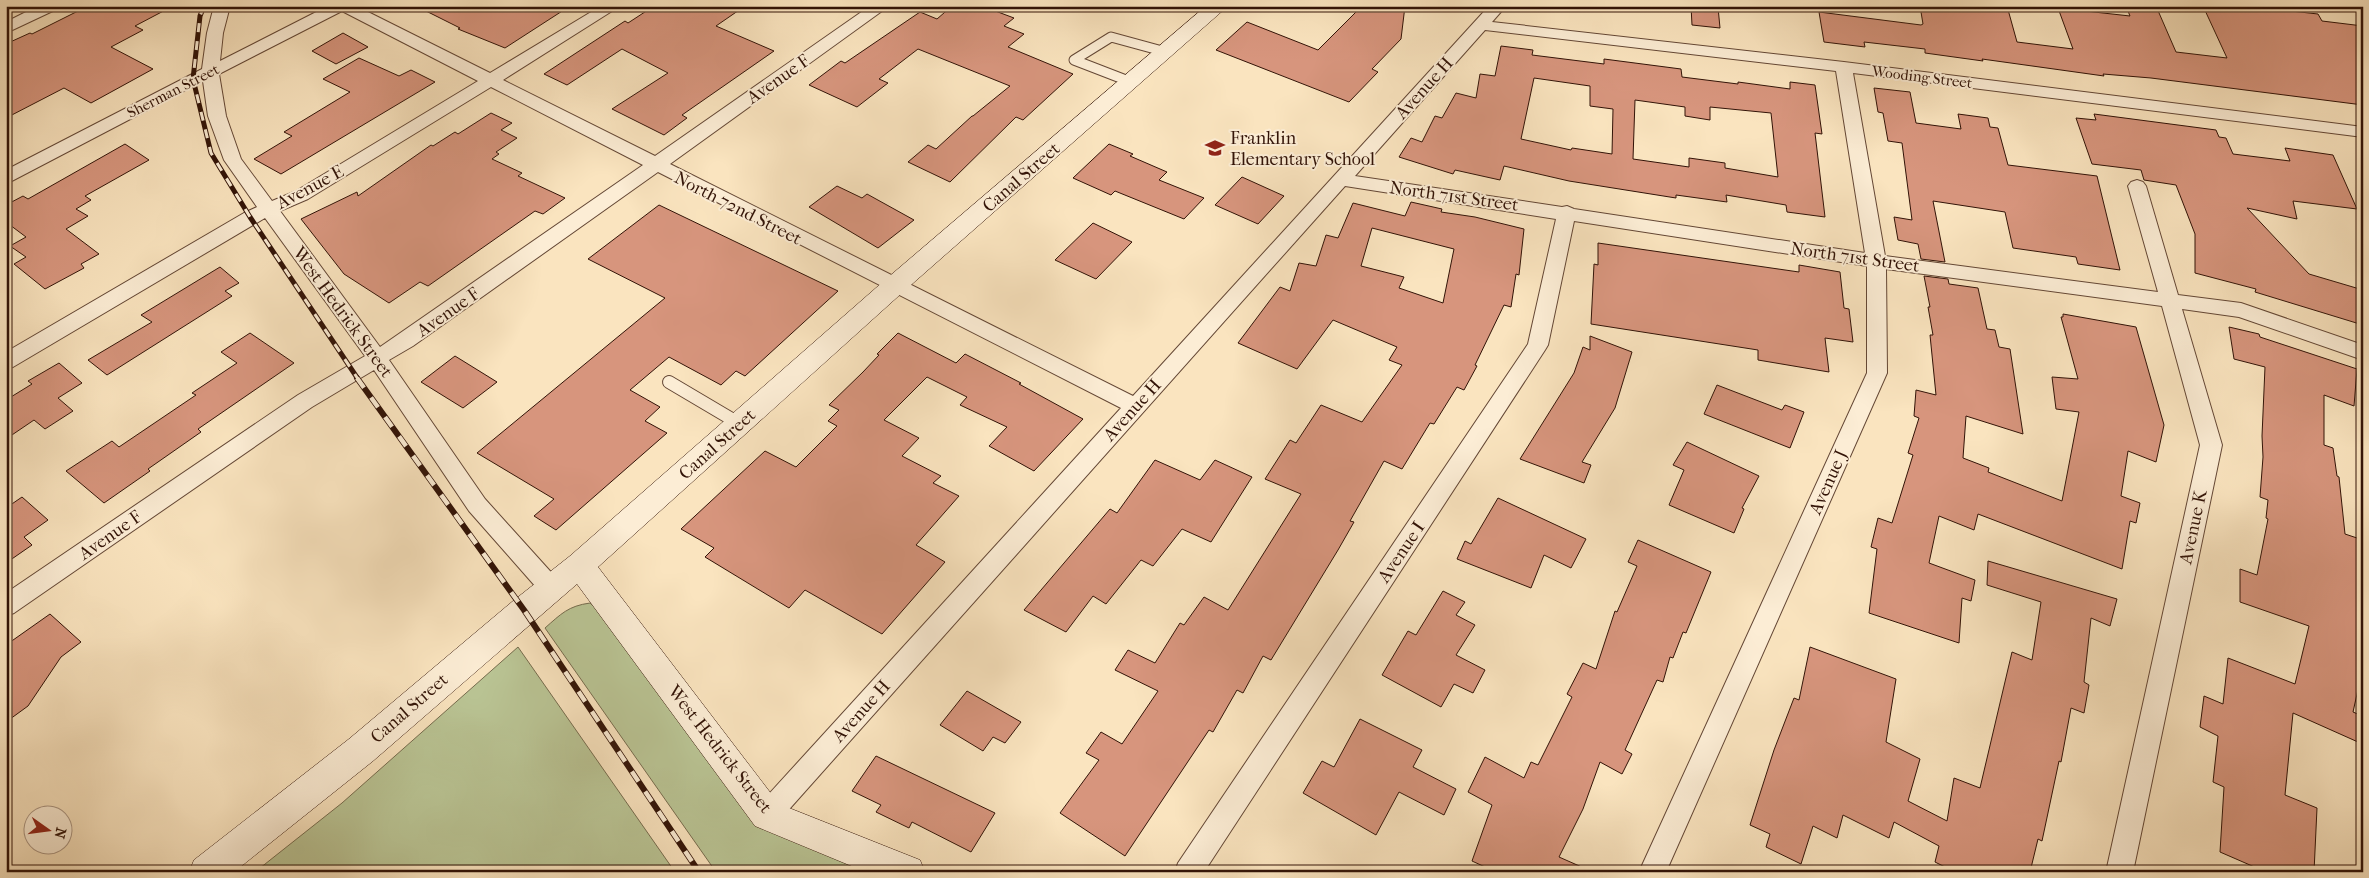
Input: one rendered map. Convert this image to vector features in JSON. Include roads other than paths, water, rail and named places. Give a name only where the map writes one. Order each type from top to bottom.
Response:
[{"type":"street","points":[[6,28],[51,6]]},
{"type":"street","name":"West Hedrick Street","points":[[222,6],[215,33],[210,72],[217,116],[233,160],[377,358],[477,505],[551,588]]},
{"type":"street","name":"Sherman Street","points":[[6,178],[342,6]]},
{"type":"street","name":"North 72nd Street","points":[[342,6],[491,80],[655,166],[1135,406]]},
{"type":"street","name":"Avenue E","points":[[6,362],[250,217],[302,194],[612,6]]},
{"type":"street","name":"Avenue F","points":[[6,606],[305,401],[406,342],[881,6]]},
{"type":"street","name":"Canal Street","points":[[206,872],[361,750],[580,565],[894,286],[1218,6]]},
{"type":"street","name":"Avenue H","points":[[767,815],[1498,6]]},
{"type":"street","name":"Wooding Street","points":[[1480,25],[1844,67],[2363,132]]},
{"type":"street","name":"Avenue J","points":[[1652,872],[1877,373],[1876,261],[1844,67]]},
{"type":"street","name":"North 71st Street","points":[[1341,180],[1567,212],[1876,261],[2240,310],[2363,353]]},
{"type":"street","name":"Avenue K","points":[[2119,872],[2211,445],[2137,186]]},
{"type":"street","name":"Avenue I","points":[[1188,872],[1538,345],[1567,212]]},
{"type":"street","name":"West Hedrick Street","points":[[580,565],[767,815],[908,872]]},
{"type":"lane","points":[[1131,82],[1074,60],[1110,37],[1166,52]]},
{"type":"lane","points":[[669,382],[740,424]]},
{"type":"railway","points":[[204,6],[200,16],[193,79],[211,153],[250,217],[358,379]]},
{"type":"railway","points":[[357,378],[524,610],[699,872]]},
{"type":"place","name":"Franklin Elementary School","points":[[1215,148]]}]
